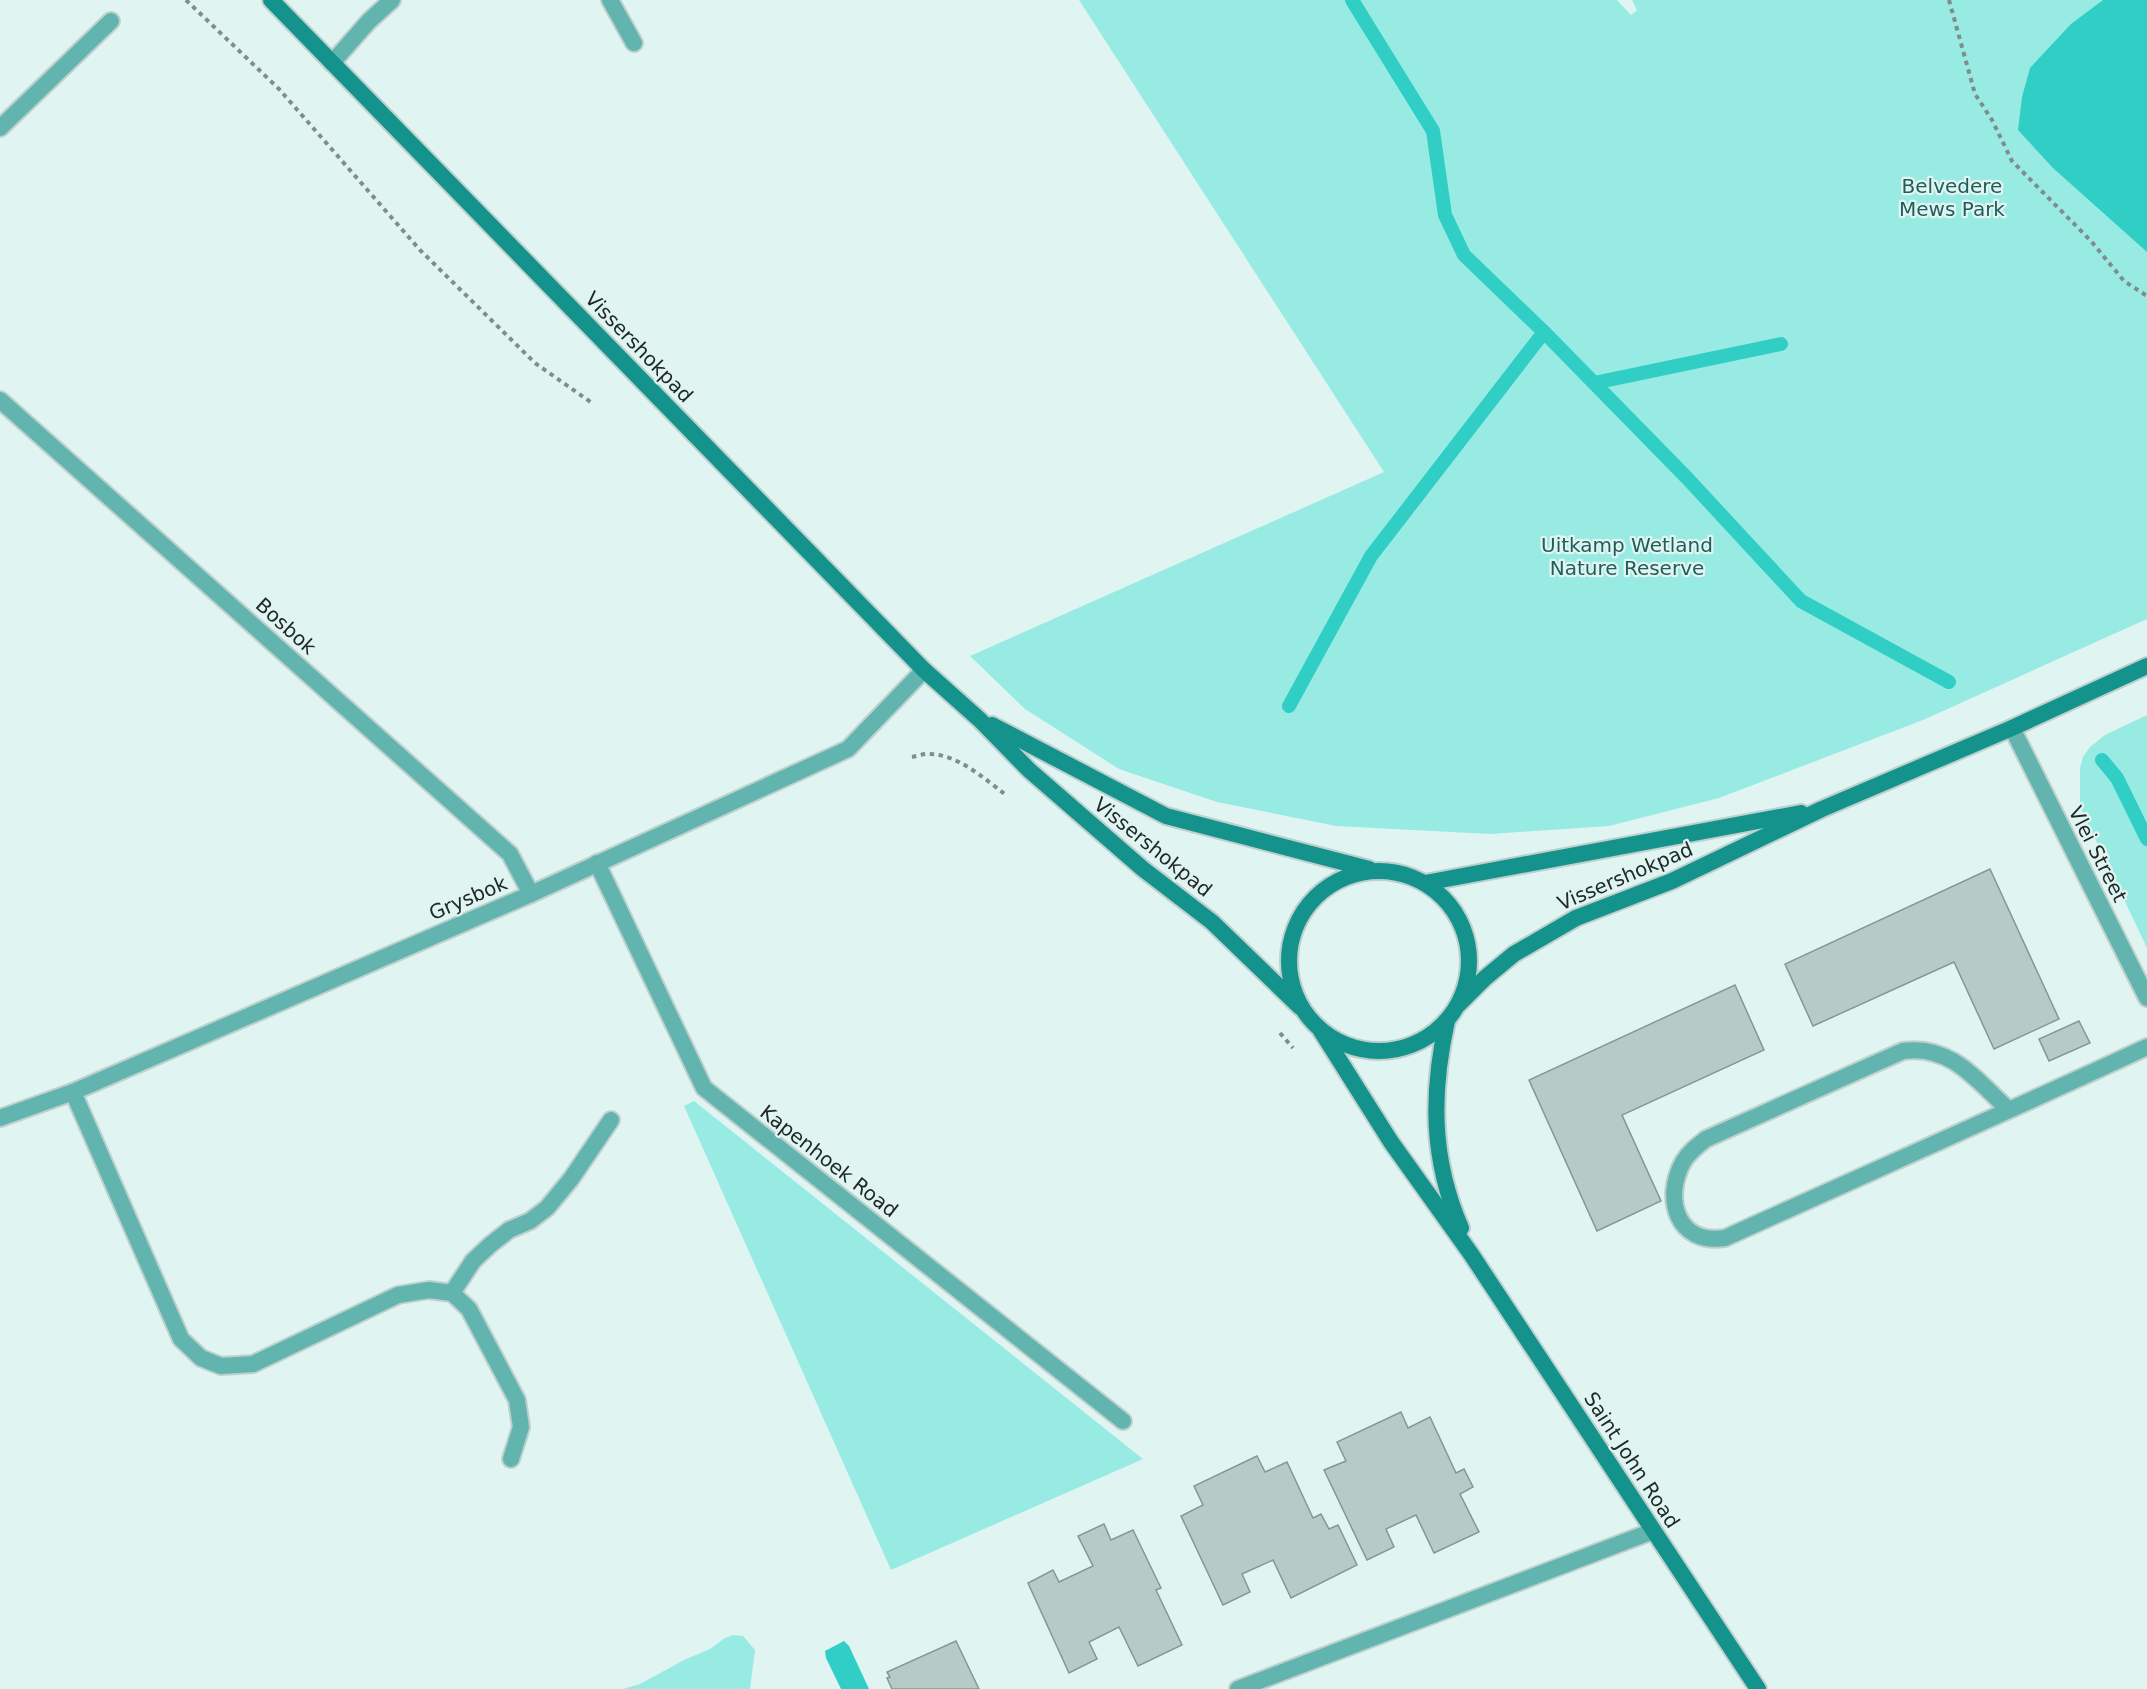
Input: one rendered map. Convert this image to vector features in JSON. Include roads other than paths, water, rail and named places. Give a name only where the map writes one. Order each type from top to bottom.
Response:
[{"type":"main road","name":"Vissershokpad","points":[[271,0],[924,670],[980,720],[1029,770],[1143,869],[1212,922],[1300,1006]]},
{"type":"main road","name":"Vissershokpad","points":[[1459,1004],[1514,954],[1566,923],[1672,881],[1822,809],[2012,728],[2147,666]]},
{"type":"main road","name":"Vissershokpad","points":[[980,720],[1166,816],[1375,870]]},
{"type":"main road","name":"Vissershokpad","points":[[1425,883],[1822,809]]},
{"type":"main road","points":[[1375,870],[1401,873],[1425,883],[1441,894],[1454,910],[1463,927],[1468,946],[1469,966],[1466,986],[1459,1004],[1447,1021],[1430,1036],[1409,1047],[1386,1052],[1363,1051],[1341,1044],[1321,1031],[1300,1006],[1292,985],[1288,962],[1291,939],[1299,917],[1313,899],[1331,884],[1352,874],[1375,870]]},
{"type":"main road","name":"Saint John Road","points":[[1447,1021],[1439,1057],[1436,1132],[1443,1174],[1455,1215],[1471,1254]]},
{"type":"main road","name":"Saint John Road","points":[[1321,1031],[1391,1142],[1471,1254],[1758,1689]]},
{"type":"street","points":[[332,63],[369,21],[392,0]]},
{"type":"street","points":[[610,0],[634,43]]},
{"type":"street","points":[[0,128],[111,21]]},
{"type":"street","name":"Bosbok","points":[[0,400],[510,854],[531,894]]},
{"type":"street","name":"Grysbok","points":[[0,1118],[73,1092],[531,894],[848,749],[924,670]]},
{"type":"street","name":"Vlei Street","points":[[2012,728],[2147,998]]},
{"type":"street","name":"Kapenhoek Road","points":[[597,863],[704,1088],[1123,1421]]},
{"type":"street","points":[[2009,1110],[1951,1058],[1933,1051],[1918,1049],[1903,1051],[1706,1139],[1694,1148],[1677,1175],[1675,1208],[1686,1228],[1698,1236],[1711,1240],[1725,1238],[2009,1110],[2147,1047]]},
{"type":"street","points":[[73,1092],[181,1339],[201,1358],[221,1366],[253,1364],[398,1295],[429,1290],[452,1293],[469,1309],[517,1400],[521,1427],[511,1460]]},
{"type":"street","points":[[452,1293],[473,1261],[490,1245],[509,1230],[530,1221],[547,1208],[611,1120]]},
{"type":"street","points":[[1238,1689],[1653,1531]]},
{"type":"waterway","points":[[1352,0],[1433,131],[1445,215],[1464,255],[1544,332],[1687,478],[1801,601],[1949,682]]},
{"type":"waterway","points":[[1289,706],[1371,556],[1544,332]]},
{"type":"waterway","points":[[1594,383],[1781,344]]},
{"type":"waterway","points":[[2102,760],[2117,778],[2147,839]]},
{"type":"park label","name":"Belvedere Mews Park","points":[[1952,198]]},
{"type":"park label","name":"Uitkamp Wetland Nature Reserve","points":[[1627,556]]}]
